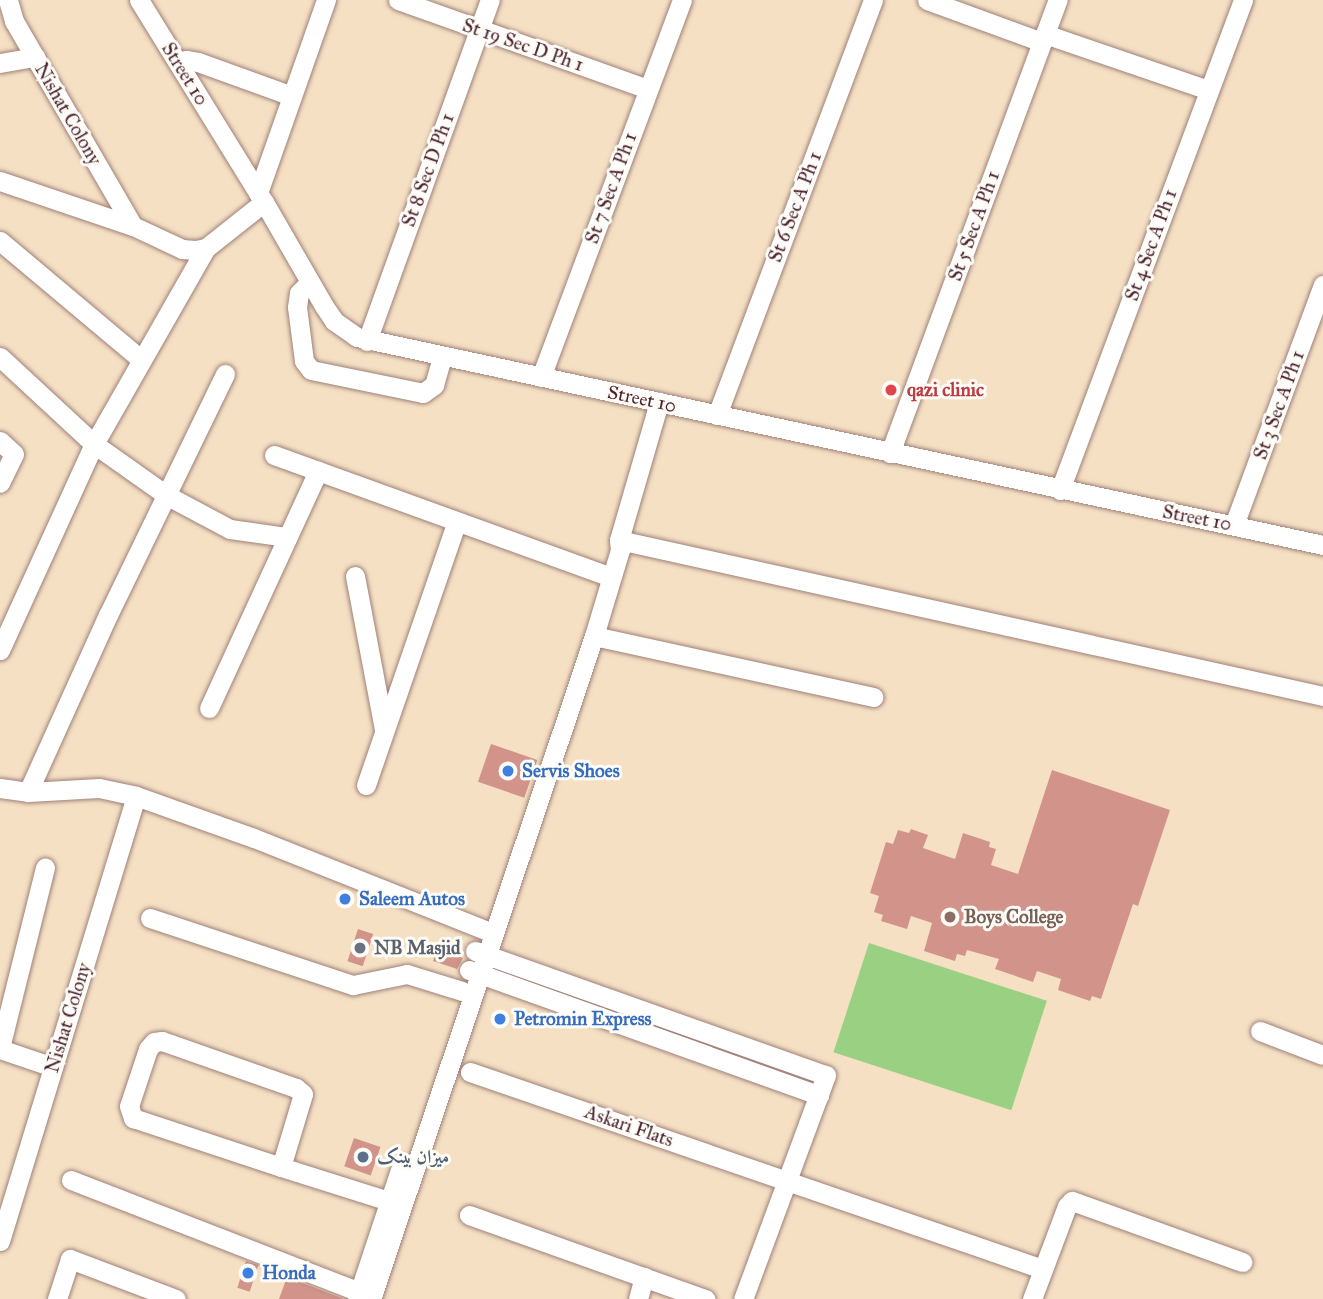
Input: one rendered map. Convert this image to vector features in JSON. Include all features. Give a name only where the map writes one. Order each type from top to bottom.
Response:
[{"type":"street","name":"Nishat Colony","points":[[8,0],[15,20],[35,57],[132,226]]},
{"type":"street","name":"Street 10","points":[[139,0],[261,197],[309,283],[334,321],[345,332],[367,341],[1323,545]]},
{"type":"street","points":[[0,650],[94,444],[206,248],[261,197],[325,0]]},
{"type":"street","name":"St 19 Sec D Ph 1","points":[[398,0],[648,89]]},
{"type":"street","name":"St 8 Sec D Ph 1","points":[[367,341],[490,0]]},
{"type":"street","name":"St 7 Sec A Ph 1","points":[[541,377],[682,0]]},
{"type":"street","name":"St 6 Sec A Ph 1","points":[[717,415],[873,0]]},
{"type":"street","points":[[927,0],[1209,90]]},
{"type":"street","name":"St 5 Sec A Ph 1","points":[[890,453],[1058,0]]},
{"type":"street","name":"St 4 Sec A Ph 1","points":[[1060,490],[1243,0]]},
{"type":"street","points":[[0,63],[35,57]]},
{"type":"street","points":[[178,64],[186,60],[198,62],[292,96]]},
{"type":"street","points":[[0,181],[132,226],[182,249],[206,248]]},
{"type":"street","points":[[0,241],[142,360]]},
{"type":"street","points":[[309,283],[299,293],[297,306],[304,361],[311,370],[423,393],[434,385],[442,357]]},
{"type":"street","name":"St 3 Sec A Ph 1","points":[[1234,526],[1323,285]]},
{"type":"street","points":[[0,357],[94,444],[166,495],[230,529],[287,537]]},
{"type":"street","points":[[28,792],[225,374]]},
{"type":"street","points":[[363,1297],[477,962],[594,636],[659,402]]},
{"type":"street","points":[[0,441],[14,454],[0,483]]},
{"type":"street","points":[[274,455],[602,574]]},
{"type":"street","points":[[209,708],[318,471]]},
{"type":"street","points":[[366,785],[456,523]]},
{"type":"street","points":[[488,931],[602,574],[612,548],[619,540]]},
{"type":"street","points":[[619,540],[1323,696]]},
{"type":"street","points":[[355,576],[384,730]]},
{"type":"street","points":[[594,636],[873,696]]},
{"type":"street","points":[[0,788],[28,792],[99,788],[136,796],[254,838],[488,931]]},
{"type":"street","name":"Nishat Colony","points":[[0,1241],[136,796]]},
{"type":"street","points":[[45,868],[0,1049],[52,1068]]},
{"type":"street","points":[[150,918],[353,985],[407,974],[461,991]]},
{"type":"street","points":[[363,1297],[389,1201],[461,991],[477,962]]},
{"type":"street","points":[[477,962],[660,1016],[826,1075],[743,1299]]},
{"type":"street","points":[[477,962],[653,1036],[819,1096]]},
{"type":"street","points":[[653,1036],[660,1016]]},
{"type":"street","points":[[1260,1031],[1323,1055]]},
{"type":"street","points":[[281,1167],[303,1094],[296,1088],[223,1062],[162,1041],[154,1042],[148,1049],[129,1106],[133,1118],[281,1167],[389,1201]]},
{"type":"street","name":"Askari Flats","points":[[470,1072],[1037,1267]]},
{"type":"street","points":[[72,1180],[363,1297]]},
{"type":"street","points":[[1034,1298],[1067,1206],[1072,1201],[1079,1200],[1242,1262]]},
{"type":"street","points":[[469,1214],[705,1299]]},
{"type":"street","points":[[57,1299],[70,1259],[176,1299]]},
{"type":"street","points":[[638,1299],[644,1277]]},
{"type":"green space","points":[[869,943],[1047,1001],[1011,1110],[833,1052]]},
{"type":"building","name":"Servis Shoes","points":[[491,744],[537,760],[524,798],[478,782]]},
{"type":"building","points":[[1052,770],[1170,810],[1138,906],[1133,904],[1101,999],[1092,996],[1090,1001],[1058,990],[1061,979],[1037,971],[1033,982],[995,969],[999,959],[967,950],[965,956],[957,954],[955,961],[924,951],[932,923],[911,916],[907,929],[881,921],[883,915],[874,912],[879,896],[870,893],[886,842],[893,844],[898,830],[909,833],[911,829],[928,835],[923,848],[955,859],[963,833],[990,842],[989,847],[996,849],[991,865],[1018,874]]},
{"type":"building","name":"NB Masjid","points":[[358,929],[373,934],[363,966],[347,961]]},
{"type":"building","points":[[437,950],[463,958],[457,969],[433,961]]},
{"type":"building","name":"میزان بینک","points":[[354,1138],[380,1147],[371,1175],[344,1166]]},
{"type":"building","name":"Honda","points":[[246,1261],[258,1265],[250,1292],[237,1288]]},
{"type":"building","points":[[287,1277],[344,1299],[279,1299]]},
{"type":"place","name":"qazi clinic","points":[[891,390]]},
{"type":"place","name":"Servis Shoes","points":[[508,771]]},
{"type":"place","name":"Saleem Autos","points":[[345,899]]},
{"type":"place","name":"Boys College","points":[[950,917]]},
{"type":"place","name":"NB Masjid","points":[[360,948]]},
{"type":"place","name":"Petromin Express","points":[[500,1019]]},
{"type":"place","name":"میزان بینک","points":[[363,1157]]},
{"type":"place","name":"Honda","points":[[248,1273]]}]
